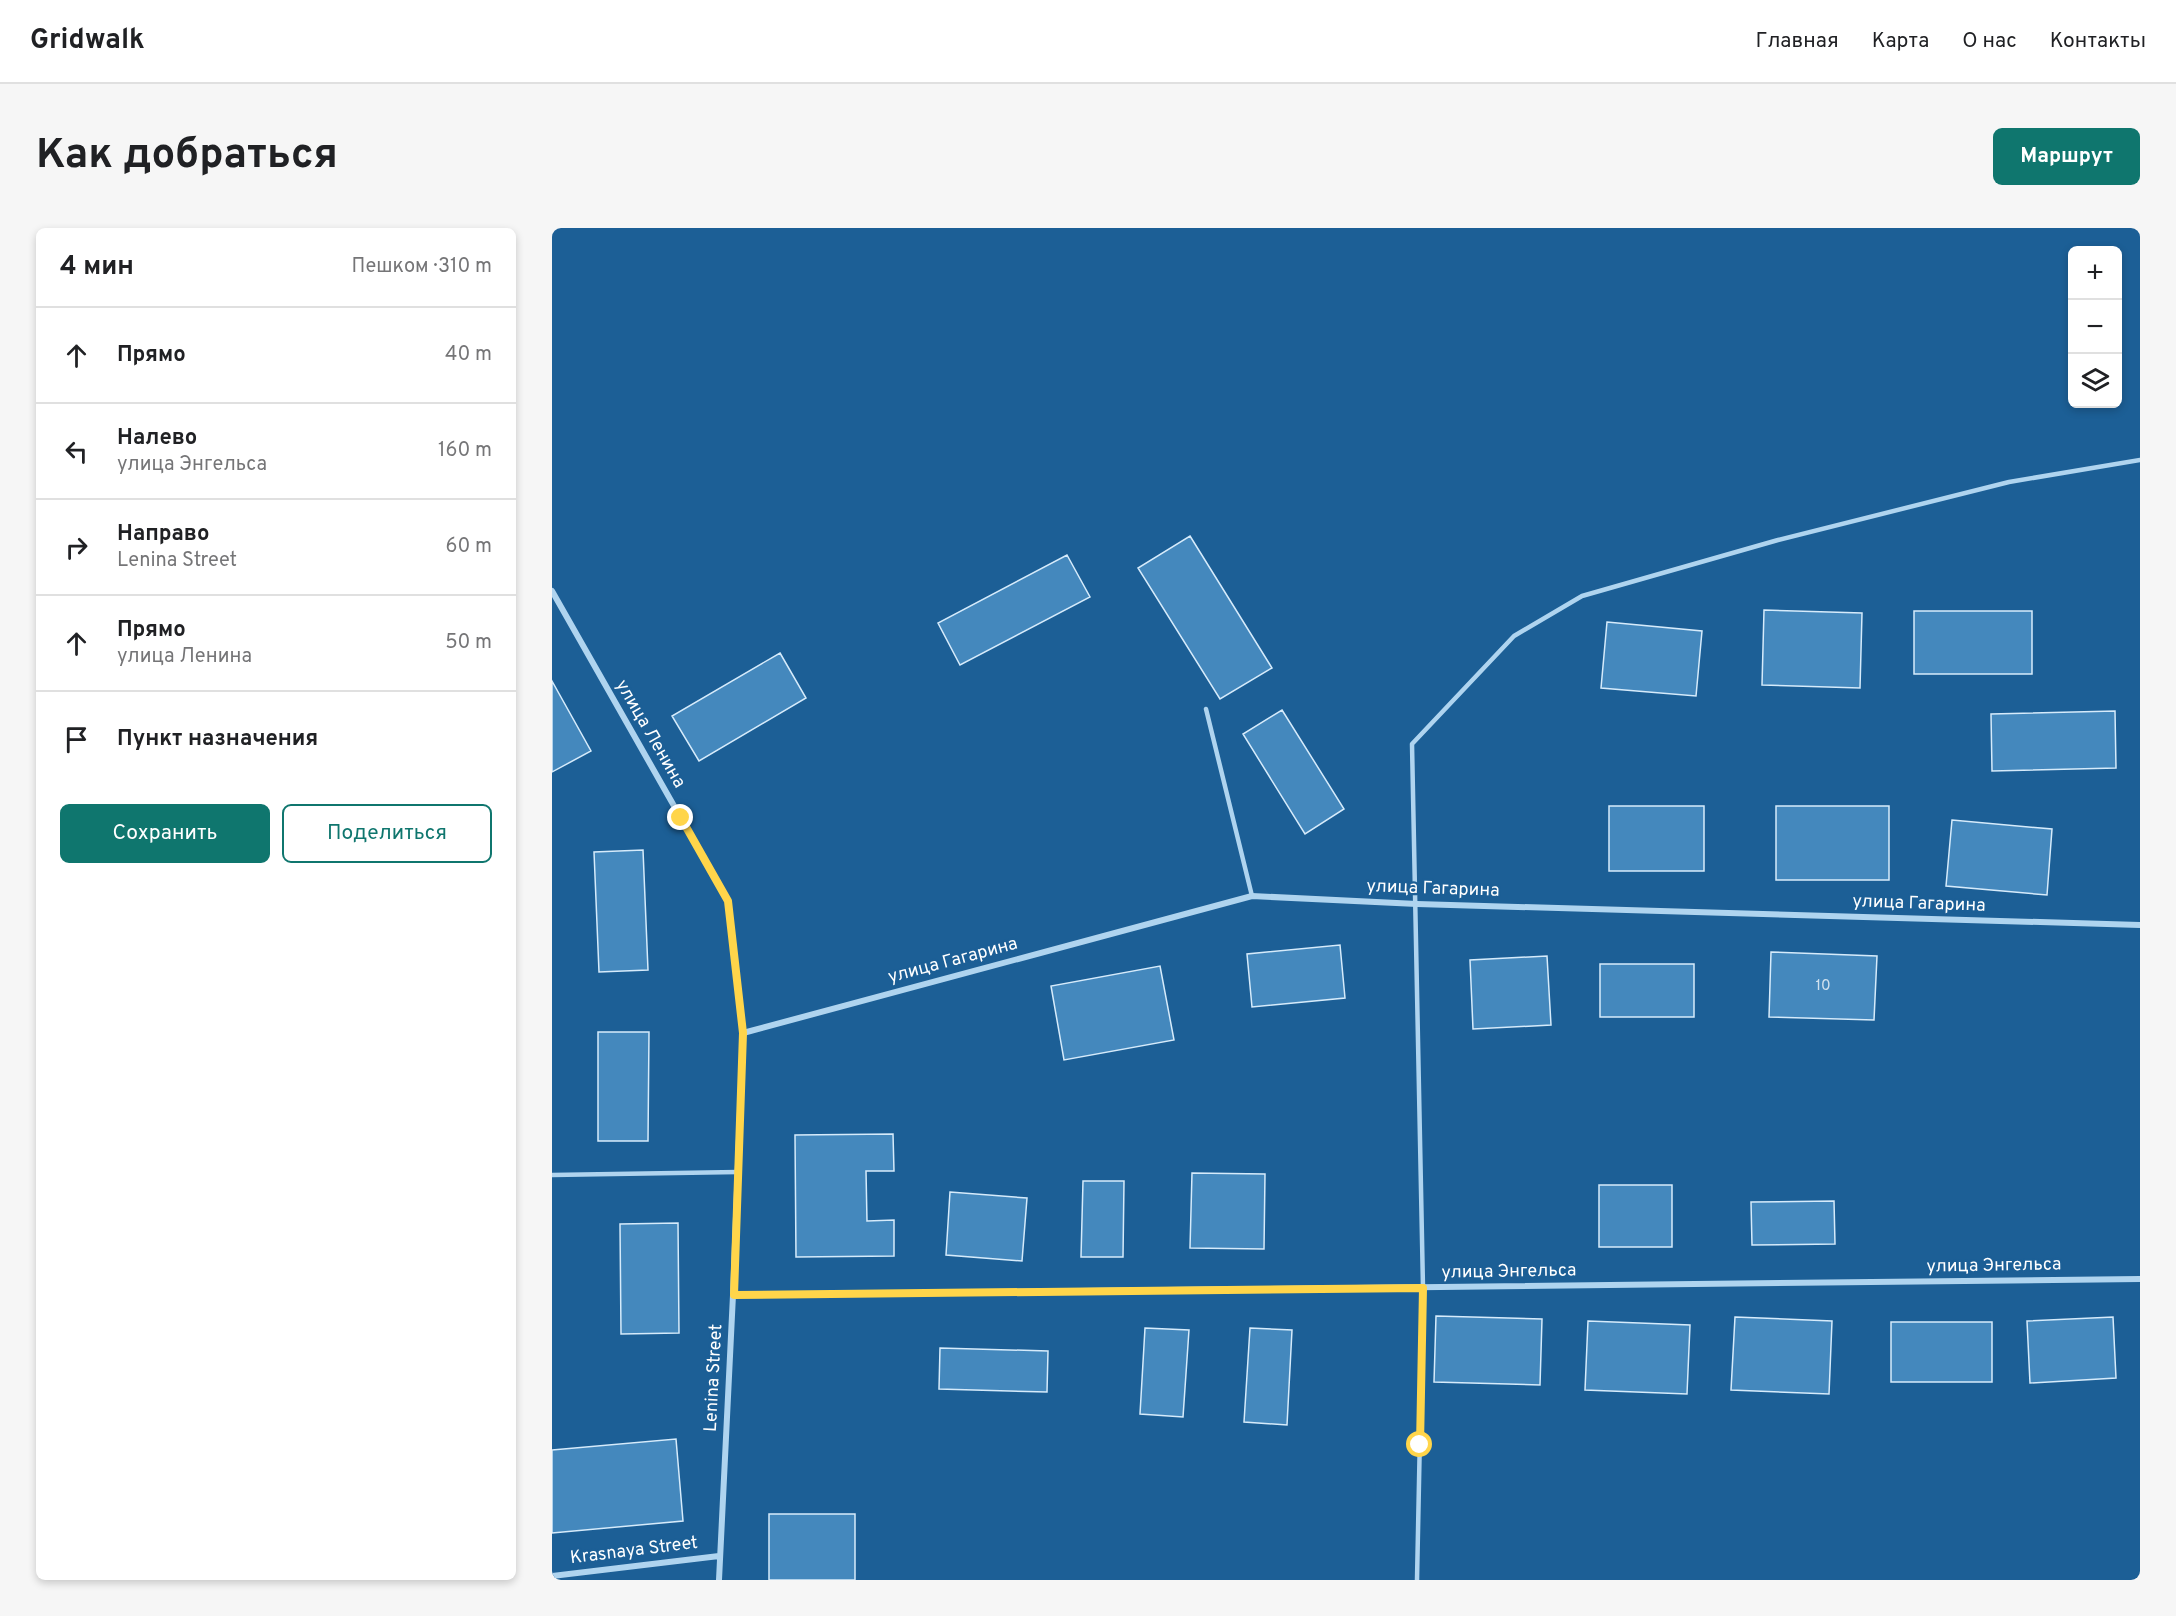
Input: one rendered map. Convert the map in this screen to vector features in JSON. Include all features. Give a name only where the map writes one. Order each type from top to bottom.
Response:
[{"type":"street","name":"улица Ленина","points":[[552,591],[728,901],[743,1033]]},
{"type":"street","name":"улица Гагарина","points":[[743,1033],[1252,896],[1417,904],[2140,925]]},
{"type":"street","name":"Lenina Street","points":[[719,1580],[734,1295],[743,1033]]},
{"type":"street","name":"улица Энгельса","points":[[734,1295],[2140,1279]]},
{"type":"street","name":"Krasnaya Street","points":[[552,1576],[719,1556]]},
{"type":"lane","points":[[1417,1580],[1423,1288],[1412,744],[1514,636],[1582,596],[1778,540],[2009,482],[2140,460]]},
{"type":"lane","points":[[1206,709],[1252,896]]},
{"type":"lane","points":[[552,1175],[738,1172]]},
{"type":"building","points":[[1190,536],[1272,668],[1220,699],[1138,568]]},
{"type":"building","points":[[1067,555],[1090,597],[960,665],[938,623]]},
{"type":"building","points":[[1764,610],[1862,613],[1860,688],[1762,685]]},
{"type":"building","points":[[1914,611],[2032,611],[2032,674],[1914,674]]},
{"type":"building","points":[[1607,622],[1702,631],[1696,696],[1601,688]]},
{"type":"building","points":[[780,653],[806,698],[699,761],[672,716]]},
{"type":"building","points":[[552,681],[591,751],[552,772]]},
{"type":"building","points":[[1282,710],[1344,809],[1305,834],[1243,734]]},
{"type":"building","points":[[2115,711],[2116,768],[1992,771],[1991,714]]},
{"type":"building","points":[[1609,806],[1704,806],[1704,871],[1609,871]]},
{"type":"building","points":[[1776,806],[1889,806],[1889,880],[1776,880]]},
{"type":"building","points":[[1952,820],[2052,829],[2047,895],[1946,886]]},
{"type":"building","points":[[643,850],[648,970],[599,972],[594,852]]},
{"type":"building","points":[[1340,945],[1345,998],[1252,1007],[1247,954]]},
{"type":"building","points":[[1771,952],[1877,956],[1874,1020],[1769,1017]]},
{"type":"building","points":[[1547,956],[1551,1025],[1473,1029],[1470,960]]},
{"type":"building","points":[[1600,964],[1694,964],[1694,1017],[1600,1017]]},
{"type":"building","points":[[1160,966],[1174,1040],[1064,1060],[1051,986]]},
{"type":"building","points":[[598,1032],[649,1032],[648,1141],[598,1141]]},
{"type":"building","points":[[893,1134],[894,1171],[866,1171],[867,1221],[894,1220],[894,1256],[796,1257],[795,1135]]},
{"type":"building","points":[[1192,1173],[1265,1174],[1264,1249],[1190,1248]]},
{"type":"building","points":[[1083,1181],[1124,1181],[1123,1257],[1081,1257]]},
{"type":"building","points":[[1599,1185],[1672,1185],[1672,1247],[1599,1247]]},
{"type":"building","points":[[950,1192],[1027,1198],[1022,1261],[946,1255]]},
{"type":"building","points":[[1834,1201],[1835,1244],[1752,1245],[1751,1202]]},
{"type":"building","points":[[678,1223],[679,1333],[621,1334],[620,1224]]},
{"type":"building","points":[[1436,1316],[1542,1319],[1540,1385],[1434,1382]]},
{"type":"building","points":[[1735,1317],[1832,1321],[1829,1394],[1731,1390]]},
{"type":"building","points":[[2113,1317],[2116,1378],[2030,1383],[2027,1321]]},
{"type":"building","points":[[1588,1321],[1690,1325],[1687,1394],[1585,1390]]},
{"type":"building","points":[[1891,1322],[1992,1322],[1992,1382],[1891,1382]]},
{"type":"building","points":[[1145,1328],[1189,1330],[1183,1417],[1140,1414]]},
{"type":"building","points":[[1250,1328],[1292,1330],[1287,1425],[1244,1422]]},
{"type":"building","points":[[940,1348],[1048,1351],[1047,1392],[939,1389]]},
{"type":"building","points":[[676,1439],[683,1521],[552,1533],[552,1450]]},
{"type":"building","points":[[769,1514],[855,1514],[855,1580],[769,1580]]},
{"type":"route","points":[[681,818],[728,901],[741,1011],[743,1033],[734,1295],[1423,1288],[1420,1445]]}]
